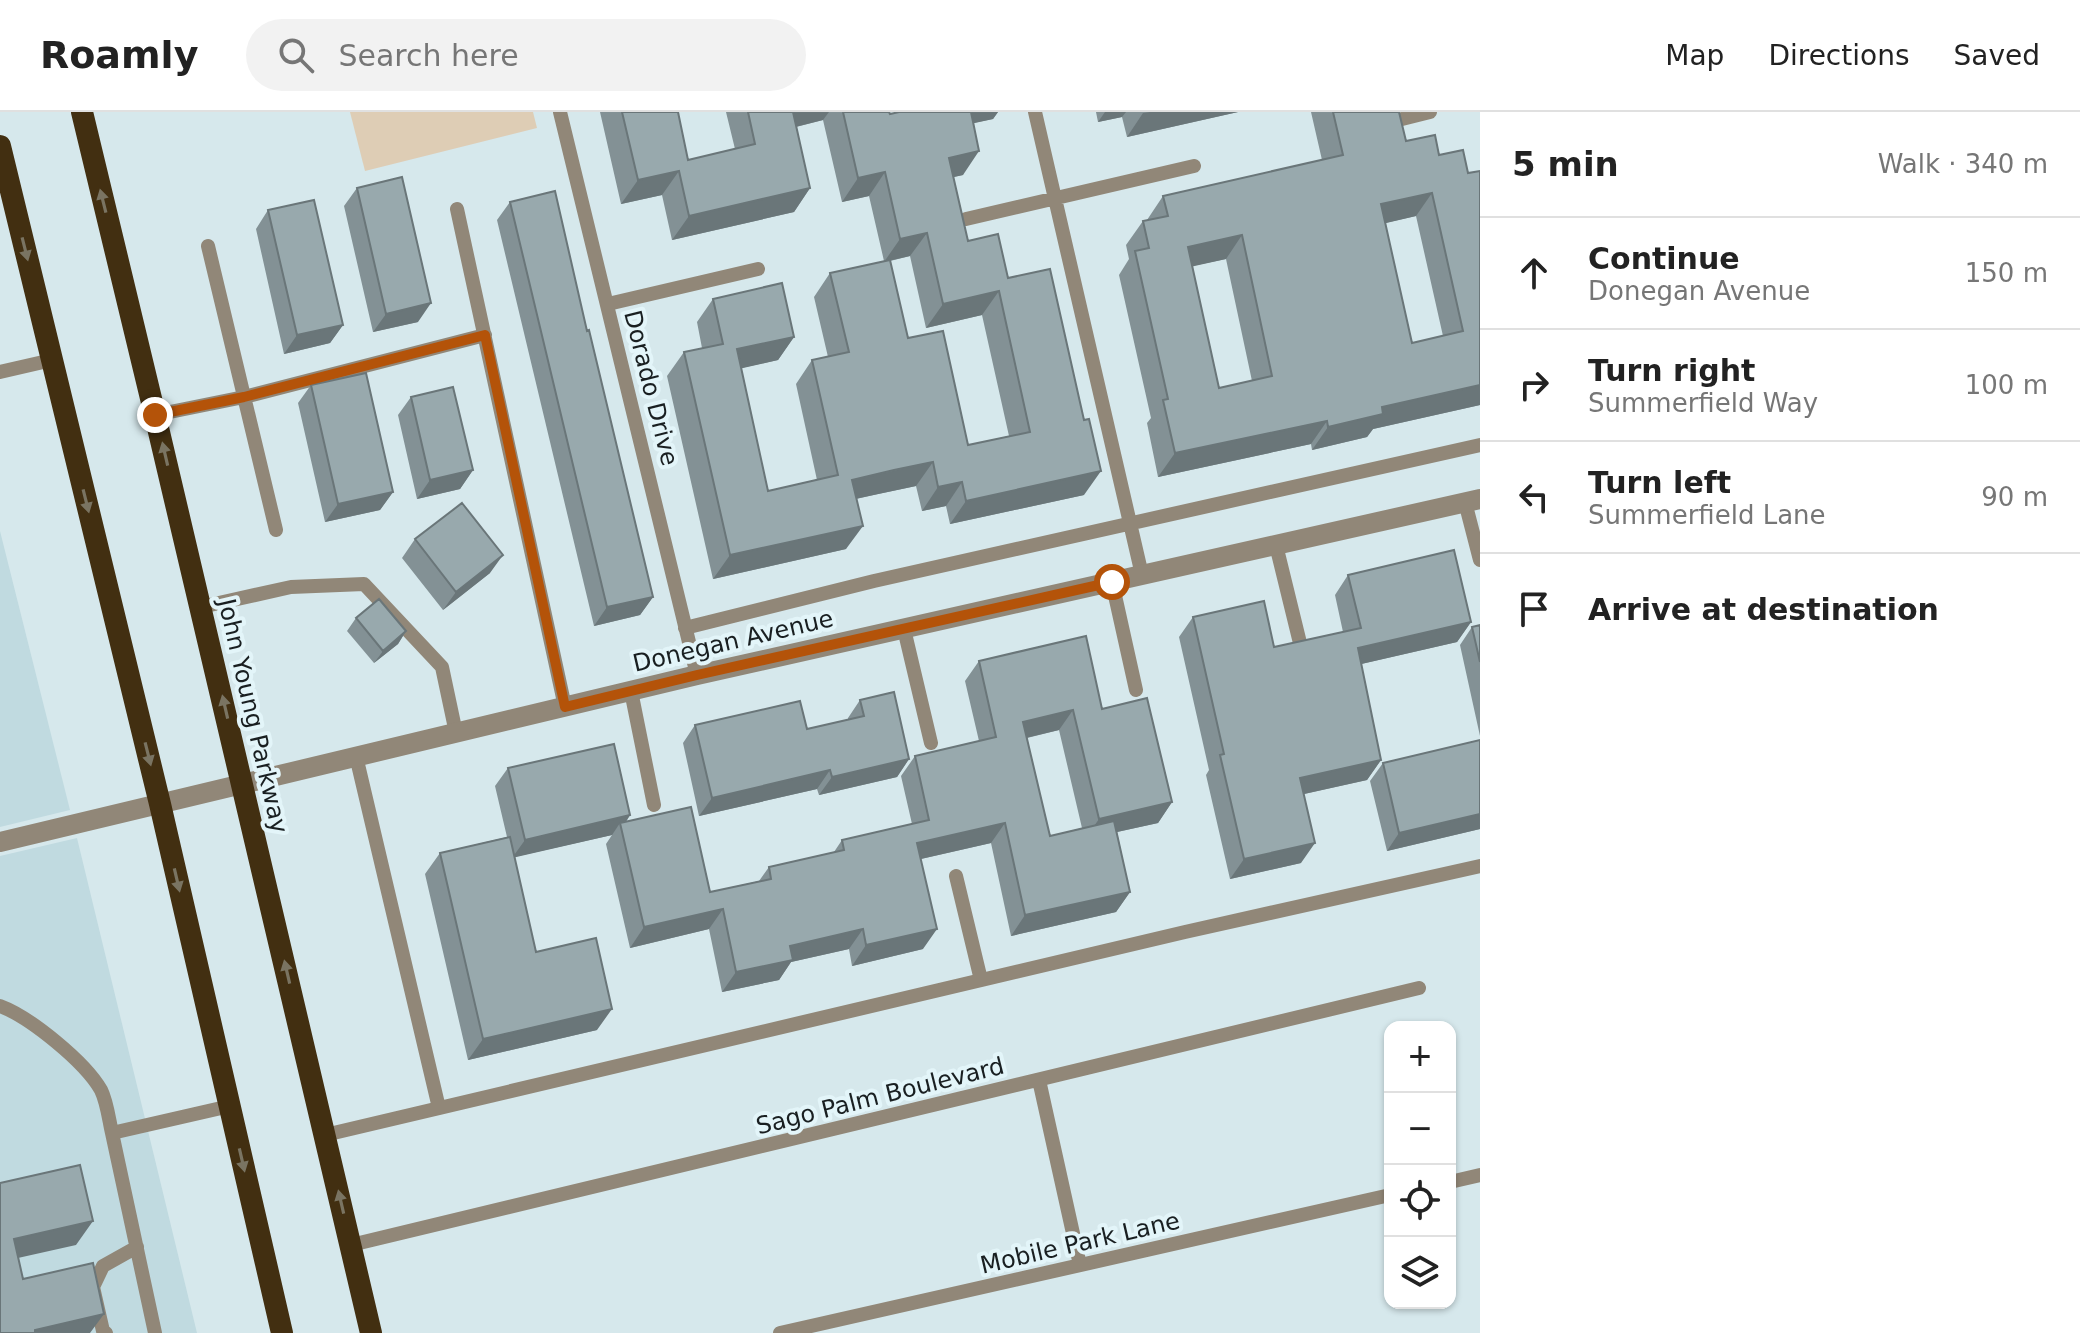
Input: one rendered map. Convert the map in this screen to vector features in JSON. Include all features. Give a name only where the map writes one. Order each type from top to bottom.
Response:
[{"type":"highway","name":"John Young Parkway","points":[[82,112],[371,1333]]},
{"type":"highway","points":[[0,146],[160,804],[282,1333]]},
{"type":"street","name":"Donegan Avenue","points":[[0,842],[697,675],[1473,501]]},
{"type":"lane","name":"Dorado Drive","points":[[560,112],[697,675]]},
{"type":"lane","points":[[1035,112],[1142,575]]},
{"type":"lane","points":[[1402,119],[1430,112]]},
{"type":"lane","points":[[966,219],[1194,166]]},
{"type":"lane","points":[[457,209],[565,707]]},
{"type":"lane","points":[[208,246],[276,530]]},
{"type":"lane","points":[[608,304],[758,269]]},
{"type":"lane","points":[[155,415],[244,397],[485,335]]},
{"type":"lane","points":[[0,372],[52,360]]},
{"type":"lane","points":[[685,628],[1129,522],[1480,445]]},
{"type":"lane","points":[[1473,501],[1480,560]]},
{"type":"lane","points":[[1276,545],[1300,643]]},
{"type":"lane","points":[[1112,582],[1136,690]]},
{"type":"lane","points":[[201,607],[291,587],[364,584],[442,667],[456,733]]},
{"type":"lane","points":[[904,629],[931,743]]},
{"type":"lane","points":[[631,691],[654,805]]},
{"type":"lane","points":[[356,756],[439,1108]]},
{"type":"lane","points":[[325,1135],[1185,932],[1480,866]]},
{"type":"lane","points":[[956,876],[981,980]]},
{"type":"lane","name":"Sago Palm Boulevard","points":[[351,1245],[1419,988]]},
{"type":"lane","points":[[0,1006],[38,1029],[74,1058],[102,1092],[155,1333]]},
{"type":"lane","points":[[1039,1080],[1080,1265]]},
{"type":"lane","points":[[112,1133],[230,1106]]},
{"type":"lane","points":[[1456,1181],[1480,1175]]},
{"type":"lane","name":"Mobile Park Lane","points":[[780,1333],[1384,1196]]},
{"type":"lane","points":[[106,1333],[93,1287],[103,1266],[137,1247]]},
{"type":"shaded area","points":[[350,112],[533,112],[537,128],[365,171]]},
{"type":"shaded area","points":[[0,531],[70,810],[0,827]]},
{"type":"shaded area","points":[[77,838],[197,1333],[0,1333],[0,856]]},
{"type":"building","points":[[622,112],[678,112],[688,160],[755,144],[748,112],[793,112],[810,188],[689,216],[679,171],[638,180]]},
{"type":"building","points":[[843,112],[971,112],[979,151],[949,158],[968,241],[998,234],[1008,278],[1050,269],[1084,420],[1089,419],[1101,471],[966,501],[962,482],[938,487],[933,462],[894,470],[852,480],[863,526],[730,555],[684,352],[723,344],[713,299],[782,283],[794,337],[737,349],[768,491],[838,475],[812,360],[849,352],[830,273],[890,260],[908,338],[943,331],[968,445],[1030,432],[999,291],[943,304],[927,233],[900,239],[885,172],[858,178]]},
{"type":"building","points":[[1333,112],[1399,112],[1406,141],[1435,135],[1439,155],[1463,150],[1468,173],[1480,171],[1480,385],[1382,407],[1383,414],[1328,427],[1327,421],[1175,453],[1163,400],[1168,399],[1135,251],[1149,248],[1143,221],[1168,216],[1163,196],[1343,155]],"holes":[[[1432,193],[1463,331],[1412,343],[1381,204]],[[1242,235],[1272,376],[1219,388],[1188,247]]]},
{"type":"building","points":[[402,177],[431,303],[386,314],[357,188]]},
{"type":"building","points":[[555,191],[653,597],[607,607],[510,202]]},
{"type":"building","points":[[314,200],[343,325],[297,335],[268,210]]},
{"type":"building","points":[[366,373],[393,492],[338,504],[311,385]]},
{"type":"building","points":[[453,387],[473,470],[430,480],[411,397]]},
{"type":"building","points":[[462,503],[503,555],[456,592],[415,539]]},
{"type":"building","points":[[1454,550],[1471,622],[1358,648],[1381,760],[1300,778],[1315,843],[1244,859],[1193,617],[1264,601],[1274,647],[1361,628],[1348,575]]},
{"type":"building","points":[[379,599],[406,631],[383,651],[356,618]]},
{"type":"building","points":[[1480,625],[1480,662],[1472,627]]},
{"type":"building","points":[[1086,636],[1102,709],[1147,698],[1172,802],[1099,819],[1073,710],[1023,722],[1050,836],[1114,821],[1130,892],[1025,915],[1005,823],[917,843],[937,929],[866,945],[863,929],[790,946],[793,960],[736,972],[723,909],[644,927],[620,823],[691,807],[710,892],[771,879],[769,867],[844,850],[842,840],[929,820],[915,756],[996,737],[979,661]]},
{"type":"building","points":[[894,692],[909,759],[832,777],[830,770],[712,798],[695,725],[800,701],[807,729],[864,716],[860,700]]},
{"type":"building","points":[[1480,740],[1480,814],[1399,833],[1383,763]]},
{"type":"building","points":[[614,744],[630,815],[525,840],[508,768]]},
{"type":"building","points":[[510,837],[536,952],[596,938],[612,1009],[483,1039],[440,853]]},
{"type":"building","points":[[80,1165],[93,1221],[14,1239],[23,1279],[93,1263],[104,1314],[35,1330],[35,1333],[0,1333],[0,1183]]},
{"type":"route","points":[[155,415],[244,397],[485,335],[565,707],[1112,582]]}]
